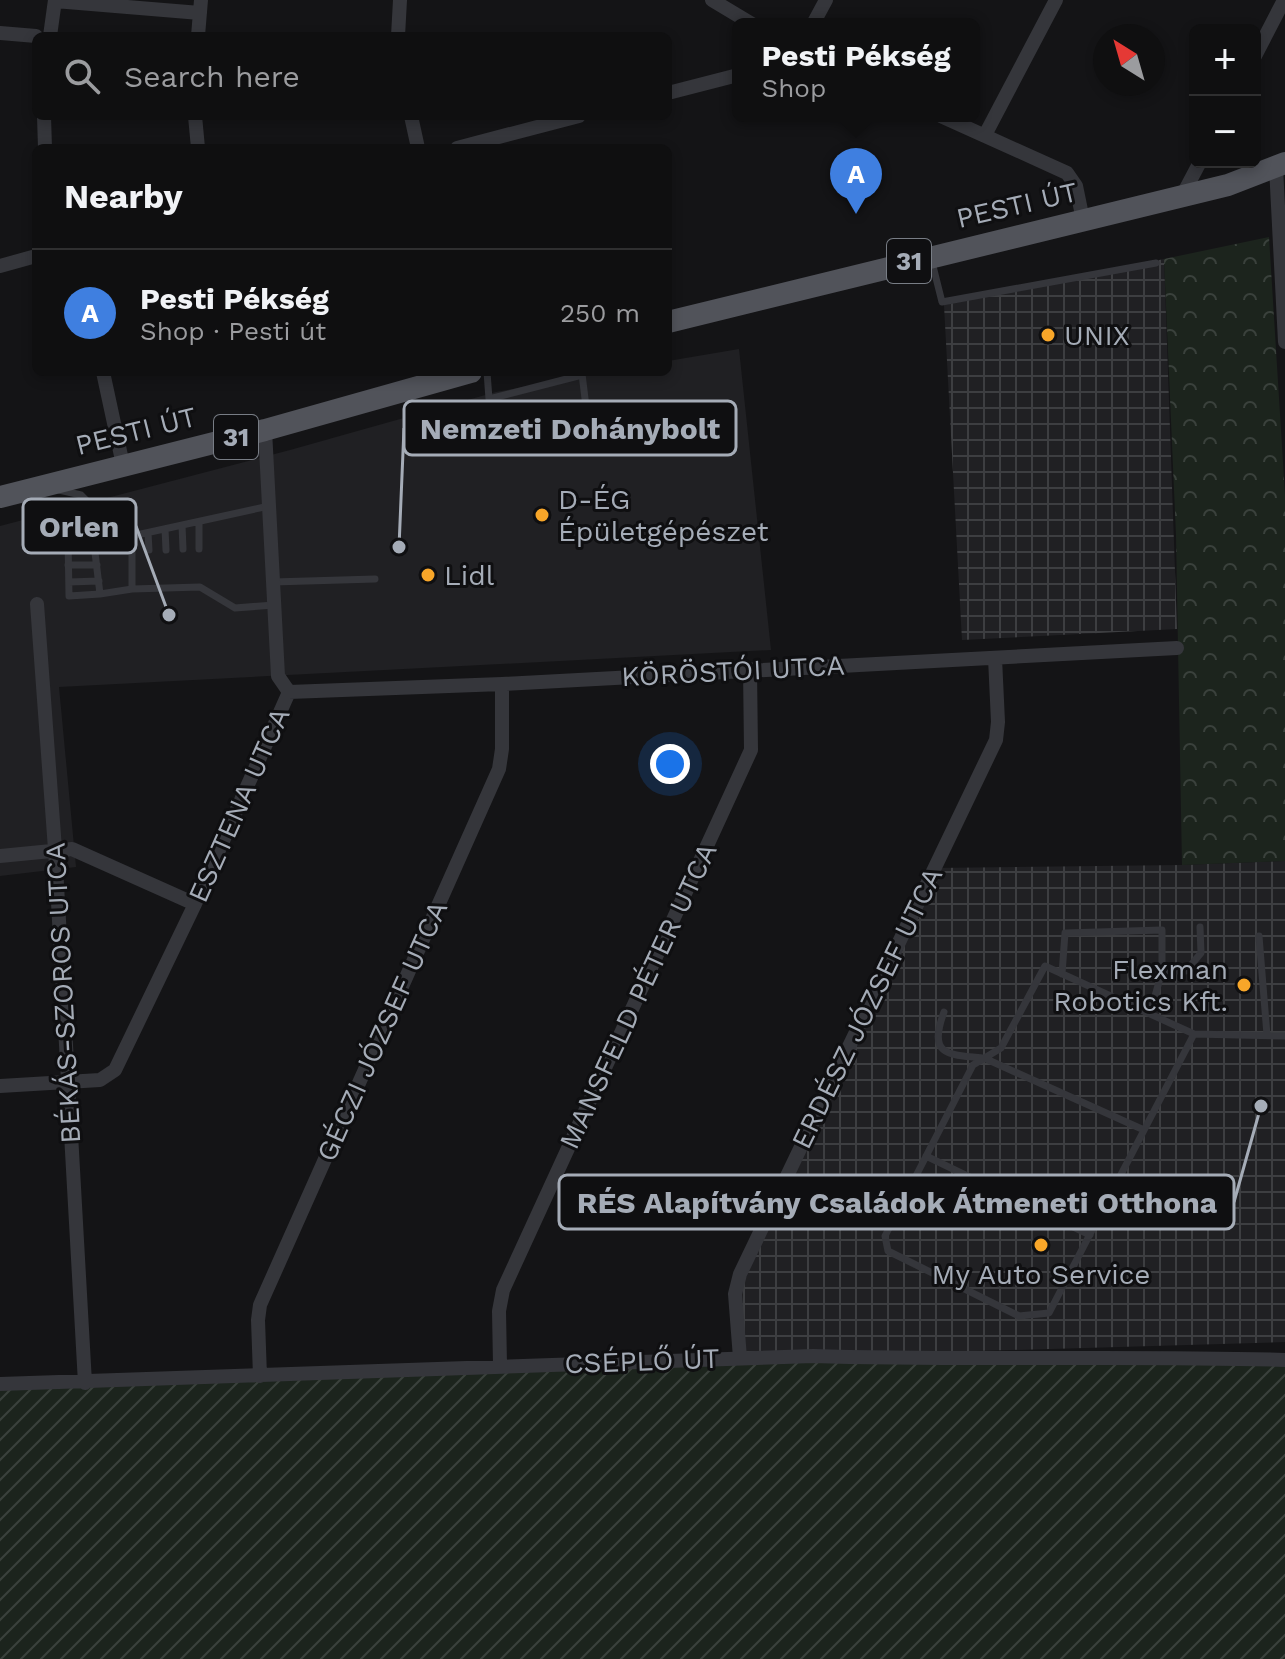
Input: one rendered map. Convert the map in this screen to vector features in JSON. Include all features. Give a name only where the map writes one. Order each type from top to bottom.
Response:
[{"type":"main road","name":"PESTI ÚT","points":[[672,321],[1228,185],[1280,165]]},
{"type":"main road","name":"PESTI ÚT","points":[[0,497],[265,430],[457,376]]},
{"type":"street","points":[[51,32],[55,0],[201,6],[198,32]]},
{"type":"street","points":[[398,32],[400,0]]},
{"type":"street","points":[[712,0],[742,18]]},
{"type":"street","points":[[816,18],[826,0]]},
{"type":"street","points":[[985,135],[1056,0]]},
{"type":"street","points":[[1261,44],[1284,0]]},
{"type":"street","points":[[0,33],[32,36]]},
{"type":"street","points":[[672,92],[732,77]]},
{"type":"street","points":[[44,120],[45,144]]},
{"type":"street","points":[[195,120],[198,144]]},
{"type":"street","points":[[412,120],[417,144]]},
{"type":"street","points":[[472,144],[564,120]]},
{"type":"street","points":[[955,122],[1067,173],[1076,186],[1083,220]]},
{"type":"street","points":[[1280,165],[1285,342]]},
{"type":"street","points":[[1182,196],[1197,168]]},
{"type":"street","points":[[0,266],[32,257]]},
{"type":"street","points":[[104,376],[123,465]]},
{"type":"street","name":"ESZTENA UTCA","points":[[0,1086],[100,1080],[115,1070],[195,904],[289,692],[278,676],[265,430]]},
{"type":"street","name":"BÉKÁS-SZOROS UTCA","points":[[37,604],[55,849],[85,1383]]},
{"type":"street","name":"KÖRÖSTÓI UTCA","points":[[289,692],[502,684],[1177,648]]},
{"type":"street","name":"ERDÉSZ JÓZSEF UTCA","points":[[740,1358],[735,1294],[740,1274],[996,740],[995,658]]},
{"type":"street","name":"MANSFELD PÉTER UTCA","points":[[500,1365],[499,1311],[503,1290],[751,750],[750,669]]},
{"type":"street","name":"GÉCZI JÓZSEF UTCA","points":[[260,1376],[260,1305],[499,769],[502,684]]},
{"type":"street","points":[[0,856],[72,849],[195,904]]},
{"type":"street","name":"CSÉPLŐ ÚT","points":[[0,1384],[740,1358],[1166,1356],[1285,1360]]},
{"type":"lane","points":[[931,256],[942,302],[1156,263]]},
{"type":"lane","points":[[487,376],[489,399],[575,376]]},
{"type":"lane","points":[[582,376],[588,423]]},
{"type":"lane","points":[[42,486],[81,495],[111,525],[132,536],[269,506]]},
{"type":"lane","points":[[199,522],[199,549]]},
{"type":"lane","points":[[182,525],[183,549]]},
{"type":"lane","points":[[165,529],[166,550]]},
{"type":"lane","points":[[148,533],[149,550]]},
{"type":"lane","points":[[100,594],[93,536],[68,537],[69,596],[100,594],[132,589],[200,587],[235,608],[274,605]]},
{"type":"lane","points":[[132,536],[132,589]]},
{"type":"lane","points":[[68,550],[95,549]]},
{"type":"lane","points":[[68,565],[97,565]]},
{"type":"lane","points":[[200,576],[200,587]]},
{"type":"lane","points":[[166,577],[167,588]]},
{"type":"lane","points":[[183,577],[183,588]]},
{"type":"lane","points":[[149,578],[150,589]]},
{"type":"lane","points":[[273,582],[375,579]]},
{"type":"lane","points":[[69,582],[99,581]]},
{"type":"lane","points":[[1162,971],[1186,971],[1196,961],[1201,953],[1200,927]]},
{"type":"lane","points":[[1062,974],[1065,933],[1162,930],[1162,971],[1150,1014]]},
{"type":"lane","points":[[1259,936],[1267,1035]]},
{"type":"lane","points":[[1194,1034],[1049,1313],[1019,1316],[888,1251],[885,1236],[973,1065],[1001,1048],[1045,966],[1194,1034],[1285,1036]]},
{"type":"lane","points":[[944,1012],[936,1033],[938,1044],[944,1051],[957,1056],[984,1058],[1144,1130]]},
{"type":"lane","points":[[926,1156],[1090,1235]]},
{"type":"shaded area","points":[[1164,259],[1177,629],[962,640],[944,305]]},
{"type":"shaded area","points":[[739,349],[771,650],[59,687],[76,867],[0,876],[0,526],[496,392],[585,376],[672,376],[672,360]]},
{"type":"shaded area","points":[[1285,861],[1285,1342],[740,1358],[740,1274],[935,868]]},
{"type":"green space","points":[[1269,237],[1285,495],[1285,861],[1182,865],[1176,535],[1164,259]]},
{"type":"green space","points":[[740,1358],[1285,1360],[1285,1659],[0,1659],[0,1384]]},
{"type":"place","name":"Pesti Pékség","points":[[856,214]]},
{"type":"place","name":"UNIX","points":[[1048,335]]},
{"type":"place","name":"D-ÉG Épületgépészet","points":[[542,515]]},
{"type":"place","name":"Nemzeti Dohánybolt","points":[[399,547]]},
{"type":"place","name":"Lidl","points":[[428,575]]},
{"type":"place","name":"Orlen","points":[[169,615]]},
{"type":"place","name":"Flexman Robotics Kft.","points":[[1244,985]]},
{"type":"place","name":"RÉS Alapítvány Családok Átmeneti Otthona","points":[[1261,1106]]},
{"type":"place","name":"My Auto Service","points":[[1041,1245]]}]
